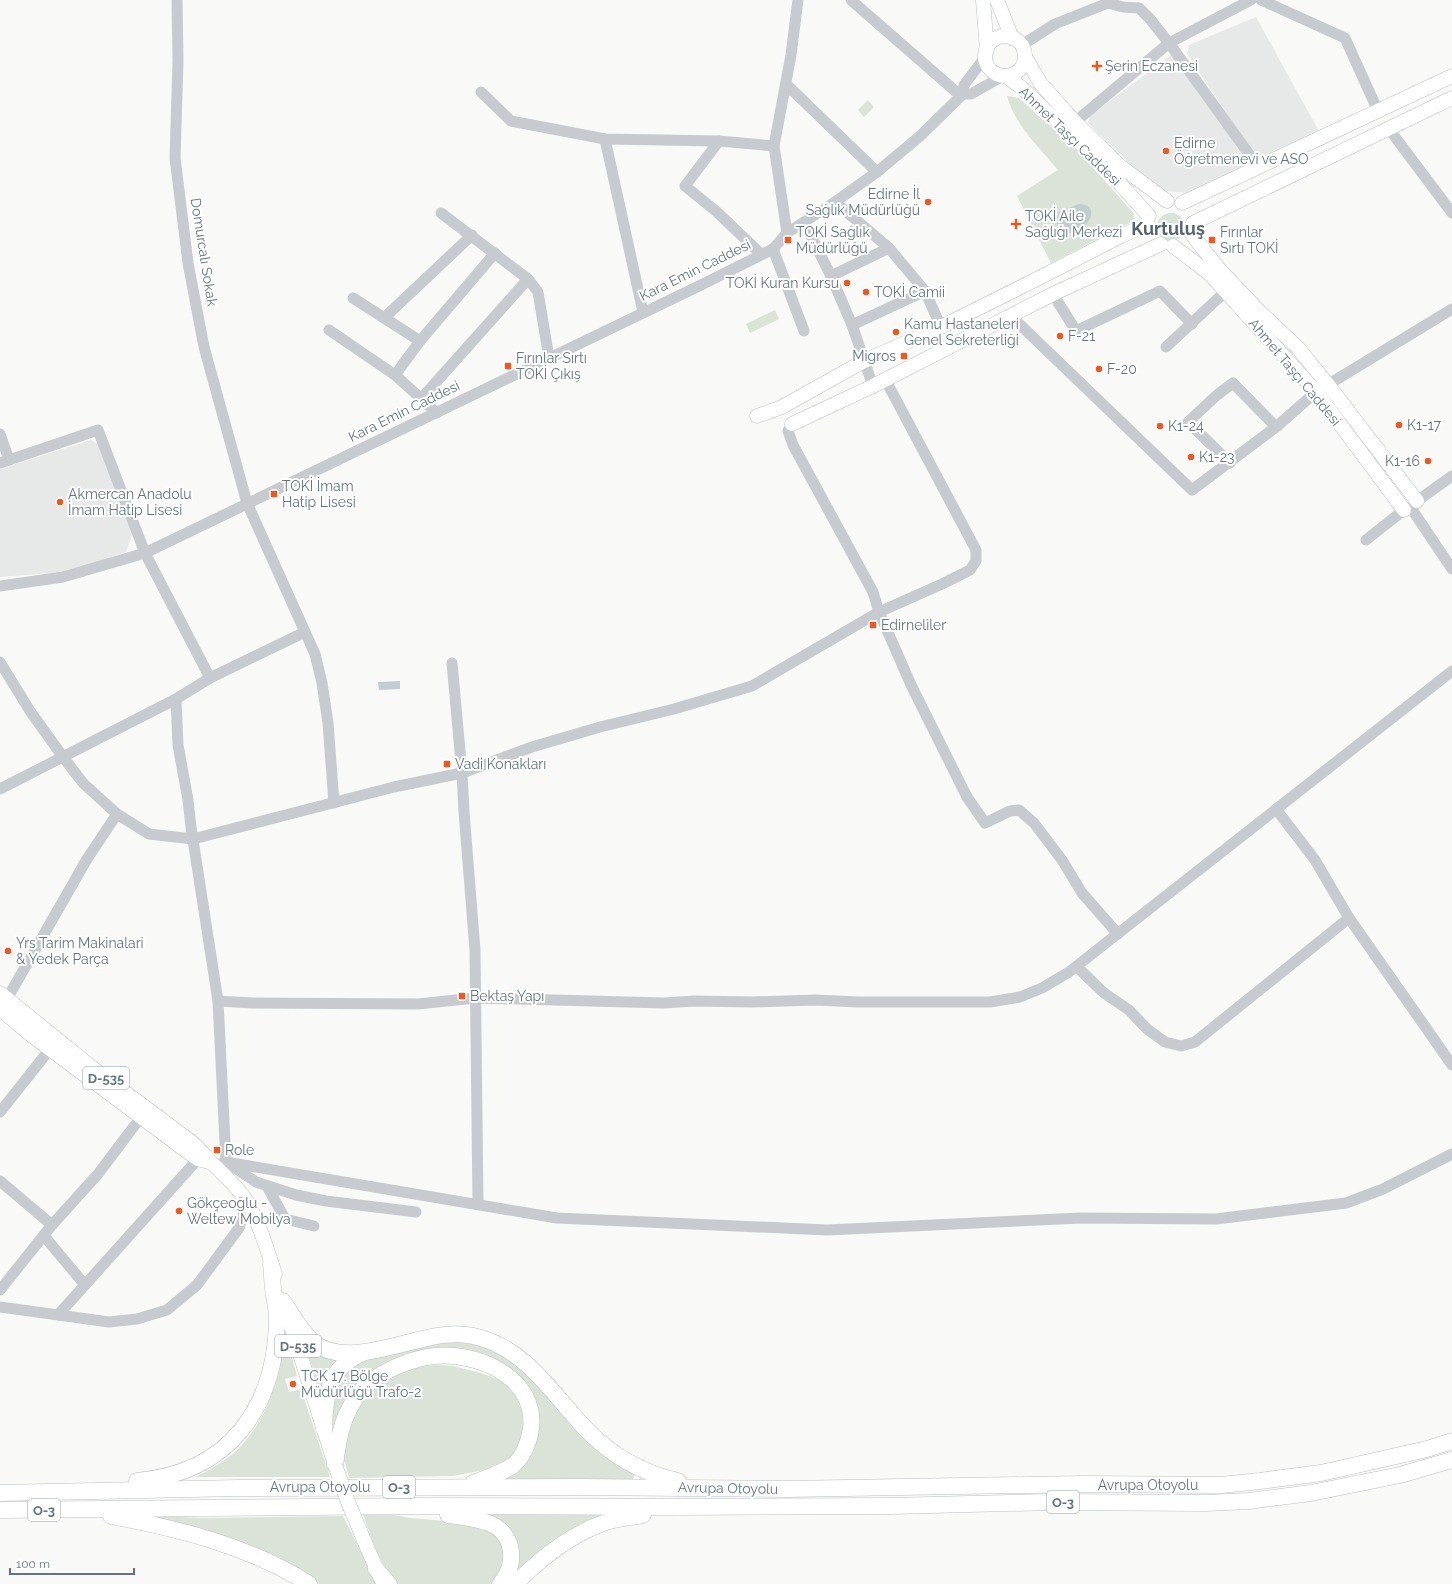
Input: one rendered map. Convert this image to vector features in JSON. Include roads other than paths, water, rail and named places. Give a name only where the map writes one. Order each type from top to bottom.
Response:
[{"type":"highway","points":[[87,1492],[120,1484],[166,1477],[180,1473],[212,1457],[246,1426],[263,1394],[275,1349],[277,1316],[271,1264]]},
{"type":"highway","points":[[283,1301],[306,1335],[319,1347],[343,1353],[370,1351]]},
{"type":"highway","points":[[324,1429],[328,1388],[334,1374],[356,1356],[370,1351],[436,1336],[452,1334],[469,1335],[488,1340],[506,1349],[532,1368],[583,1426],[614,1453],[631,1464],[655,1475],[711,1487]]},
{"type":"highway","points":[[335,1465],[342,1421],[355,1398],[364,1388],[386,1372],[416,1360],[431,1357],[454,1356],[483,1363],[504,1374],[521,1388],[528,1403],[531,1423],[530,1435],[526,1447],[513,1465],[492,1476],[463,1487]]},
{"type":"highway","name":"Avrupa Otoyolu","points":[[0,1493],[238,1488],[711,1487],[787,1489],[1068,1485],[1220,1485],[1260,1482],[1321,1473],[1419,1451],[1452,1441]]},
{"type":"highway","name":"Avrupa Otoyolu","points":[[0,1510],[416,1506],[891,1506],[1051,1502],[1206,1503],[1311,1493],[1400,1474],[1452,1460]]},
{"type":"highway","points":[[416,1506],[439,1513],[473,1518],[498,1528],[508,1541],[511,1554],[510,1568],[500,1584]]},
{"type":"highway","points":[[515,1584],[541,1560],[575,1537],[606,1523],[655,1512],[669,1507]]},
{"type":"highway","points":[[89,1510],[105,1515],[156,1525],[236,1548],[261,1558],[309,1584]]},
{"type":"highway","points":[[376,1569],[389,1584]]},
{"type":"main road","points":[[983,0],[986,53],[987,63],[990,70],[996,74],[1004,76],[1017,72],[1021,68],[1020,47],[1006,36],[994,40],[986,53]]},
{"type":"main road","name":"Ahmet Taşçı Caddesi","points":[[997,0],[1020,47],[1041,84],[1075,122],[1120,166],[1167,201]]},
{"type":"main road","name":"Ahmet Taşçı Caddesi","points":[[1004,76],[1022,88],[1103,165],[1148,220]]},
{"type":"main road","points":[[1182,204],[1452,76]]},
{"type":"main road","points":[[1192,228],[1346,149],[1389,130],[1452,98]]},
{"type":"main road","points":[[758,416],[782,407],[864,361],[941,327],[1033,282],[1121,236],[1148,220],[1155,206],[1172,200],[1188,208],[1192,215],[1192,228],[1187,239],[1180,244],[1167,245],[1053,294],[879,383],[792,424]]},
{"type":"main road","points":[[1148,220],[1152,236],[1167,245]]},
{"type":"main road","name":"Ahmet Taşçı Caddesi","points":[[1192,228],[1218,268],[1258,310],[1298,348],[1329,386],[1410,507]]},
{"type":"main road","name":"Ahmet Taşçı Caddesi","points":[[1167,245],[1210,274],[1226,291],[1316,392],[1410,507]]},
{"type":"main road","name":"D-535","points":[[2,1000],[50,1049],[141,1117],[213,1162]]},
{"type":"main road","name":"D-535","points":[[2,1000],[193,1143],[230,1180],[247,1201],[255,1216],[348,1502],[376,1569],[384,1584]]},
{"type":"street","name":"Domurcalı Sokak","points":[[177,0],[178,61],[175,158],[188,264],[204,347],[247,503],[315,654],[322,683],[328,723],[334,803]]},
{"type":"street","points":[[787,233],[774,146],[786,84],[798,0]]},
{"type":"street","points":[[851,0],[962,95],[971,94],[1004,76]]},
{"type":"street","points":[[1075,122],[1169,43],[1251,0]]},
{"type":"street","points":[[1262,0],[1345,38],[1378,111]]},
{"type":"street","points":[[1020,47],[1055,24],[1108,3],[1139,8],[1169,43],[1259,168]]},
{"type":"street","points":[[962,95],[964,86],[986,53]]},
{"type":"street","points":[[786,84],[877,172]]},
{"type":"street","points":[[481,92],[511,121],[605,139],[719,141],[774,146]]},
{"type":"street","name":"Kara Emin Caddesi","points":[[0,586],[63,577],[145,553],[437,413],[773,249],[787,233],[835,202],[877,172],[919,137],[962,95]]},
{"type":"street","points":[[1389,130],[1452,213]]},
{"type":"street","points":[[605,139],[642,312]]},
{"type":"street","points":[[719,141],[686,186],[717,212],[761,254]]},
{"type":"street","points":[[835,202],[889,248],[925,291],[941,327]]},
{"type":"street","points":[[441,213],[472,235],[528,279],[538,292],[549,358]]},
{"type":"street","points":[[0,662],[30,711],[83,784],[117,814],[149,834],[193,840],[394,787],[462,773],[532,747],[600,727],[674,710],[752,686],[879,612],[970,570],[976,561],[976,550],[879,383],[864,361],[852,325],[831,276],[804,222]]},
{"type":"street","points":[[384,318],[472,235]]},
{"type":"street","points":[[831,276],[889,248]]},
{"type":"street","points":[[773,249],[804,330]]},
{"type":"street","points":[[395,375],[420,341],[495,253]]},
{"type":"street","points":[[421,399],[528,279]]},
{"type":"street","points":[[852,325],[925,291]]},
{"type":"street","points":[[1053,294],[1076,331],[1160,291],[1192,324]]},
{"type":"street","points":[[1166,347],[1226,291]]},
{"type":"street","points":[[353,298],[420,341]]},
{"type":"street","points":[[1011,316],[1192,490],[1276,427],[1316,392],[1329,386],[1452,309]]},
{"type":"street","points":[[329,330],[395,375],[437,413]]},
{"type":"street","points":[[1230,463],[1188,422],[1233,383],[1276,427]]},
{"type":"street","points":[[792,424],[788,431],[792,445],[873,592],[879,612],[912,687],[967,797],[985,823],[1010,811],[1019,810],[1034,824],[1062,860],[1082,893],[1118,934]]},
{"type":"street","points":[[0,434],[5,462],[98,430],[145,553],[210,678]]},
{"type":"street","points":[[1366,540],[1452,476]]},
{"type":"street","points":[[1410,507],[1452,569]]},
{"type":"street","points":[[0,789],[176,699],[210,678],[305,632]]},
{"type":"street","points":[[452,663],[476,950],[475,998],[478,1204]]},
{"type":"street","points":[[218,1001],[254,1003],[418,1004],[475,998],[664,1003],[694,1001],[752,1002],[816,1000],[858,1002],[990,1002],[1020,997],[1042,988],[1077,967],[1452,670]]},
{"type":"street","points":[[58,1315],[85,1285],[213,1162],[218,1001],[188,800],[178,745],[176,699]]},
{"type":"street","points":[[1276,809],[1315,860],[1349,918],[1452,1065]]},
{"type":"street","points":[[2,1000],[87,859],[117,814]]},
{"type":"street","points":[[1077,967],[1104,993],[1129,1010],[1147,1029],[1165,1042],[1181,1046],[1195,1042],[1349,918]]},
{"type":"street","points":[[0,1112],[50,1049]]},
{"type":"street","points":[[0,1290],[52,1225],[98,1174],[141,1117]]},
{"type":"street","points":[[213,1162],[557,1218],[827,1230],[1081,1218],[1216,1219],[1346,1203],[1383,1189],[1452,1154]]},
{"type":"street","points":[[213,1162],[256,1182],[296,1195],[326,1201],[416,1212]]},
{"type":"street","points":[[0,1181],[52,1225]]},
{"type":"street","points":[[267,1186],[285,1219],[314,1226]]},
{"type":"street","points":[[0,1307],[109,1322],[138,1319],[167,1310],[197,1285],[238,1228],[247,1201]]},
{"type":"street","points":[[44,1236],[85,1285]]},
{"type":"place","name":"Şerin Eczanesi","points":[[1097,66]]},
{"type":"place","name":"Edirne Öğretmenevi ve ASO","points":[[1166,151]]},
{"type":"place","name":"Edirne İl Sağlık Müdürlüğü","points":[[928,202]]},
{"type":"place","name":"TOKİ Aile Sağlığı Merkezi","points":[[1016,224]]},
{"type":"place","name":"TOKİ Sağlık Müdürlüğü","points":[[788,240]]},
{"type":"place","name":"Fırınlar Sırtı TOKİ","points":[[1212,240]]},
{"type":"place","name":"TOKİ Kuran Kursu","points":[[847,283]]},
{"type":"place","name":"TOKİ Camii","points":[[866,292]]},
{"type":"place","name":"Kamu Hastaneleri Genel Sekreterliği","points":[[896,332]]},
{"type":"place","name":"F-21","points":[[1060,336]]},
{"type":"place","name":"Migros","points":[[904,356]]},
{"type":"place","name":"Fırınlar Sırtı TOKİ Çıkış","points":[[508,366]]},
{"type":"place","name":"F-20","points":[[1099,369]]},
{"type":"place","name":"K1-17","points":[[1399,425]]},
{"type":"place","name":"K1-24","points":[[1160,426]]},
{"type":"place","name":"K1-23","points":[[1191,457]]},
{"type":"place","name":"K1-16","points":[[1428,461]]},
{"type":"place","name":"TOKİ İmam Hatip Lisesi","points":[[274,494]]},
{"type":"place","name":"Akmercan Anadolu İmam Hatip Lisesi","points":[[60,502]]},
{"type":"place","name":"Edirneliler","points":[[873,625]]},
{"type":"place","name":"Vadi Konakları","points":[[447,764]]},
{"type":"place","name":"Yrs Tarim Makinalari & Yedek Parça","points":[[8,951]]},
{"type":"place","name":"Bektaş Yapı","points":[[462,996]]},
{"type":"place","name":"Role","points":[[217,1150]]},
{"type":"place","name":"Gökçeoğlu - Weltew Mobilya","points":[[179,1211]]},
{"type":"place","name":"TCK 17. Bölge Müdürlüğü Trafo-2","points":[[293,1384]]},
{"type":"district","name":"Kurtuluş","points":[[1168,228]]}]
